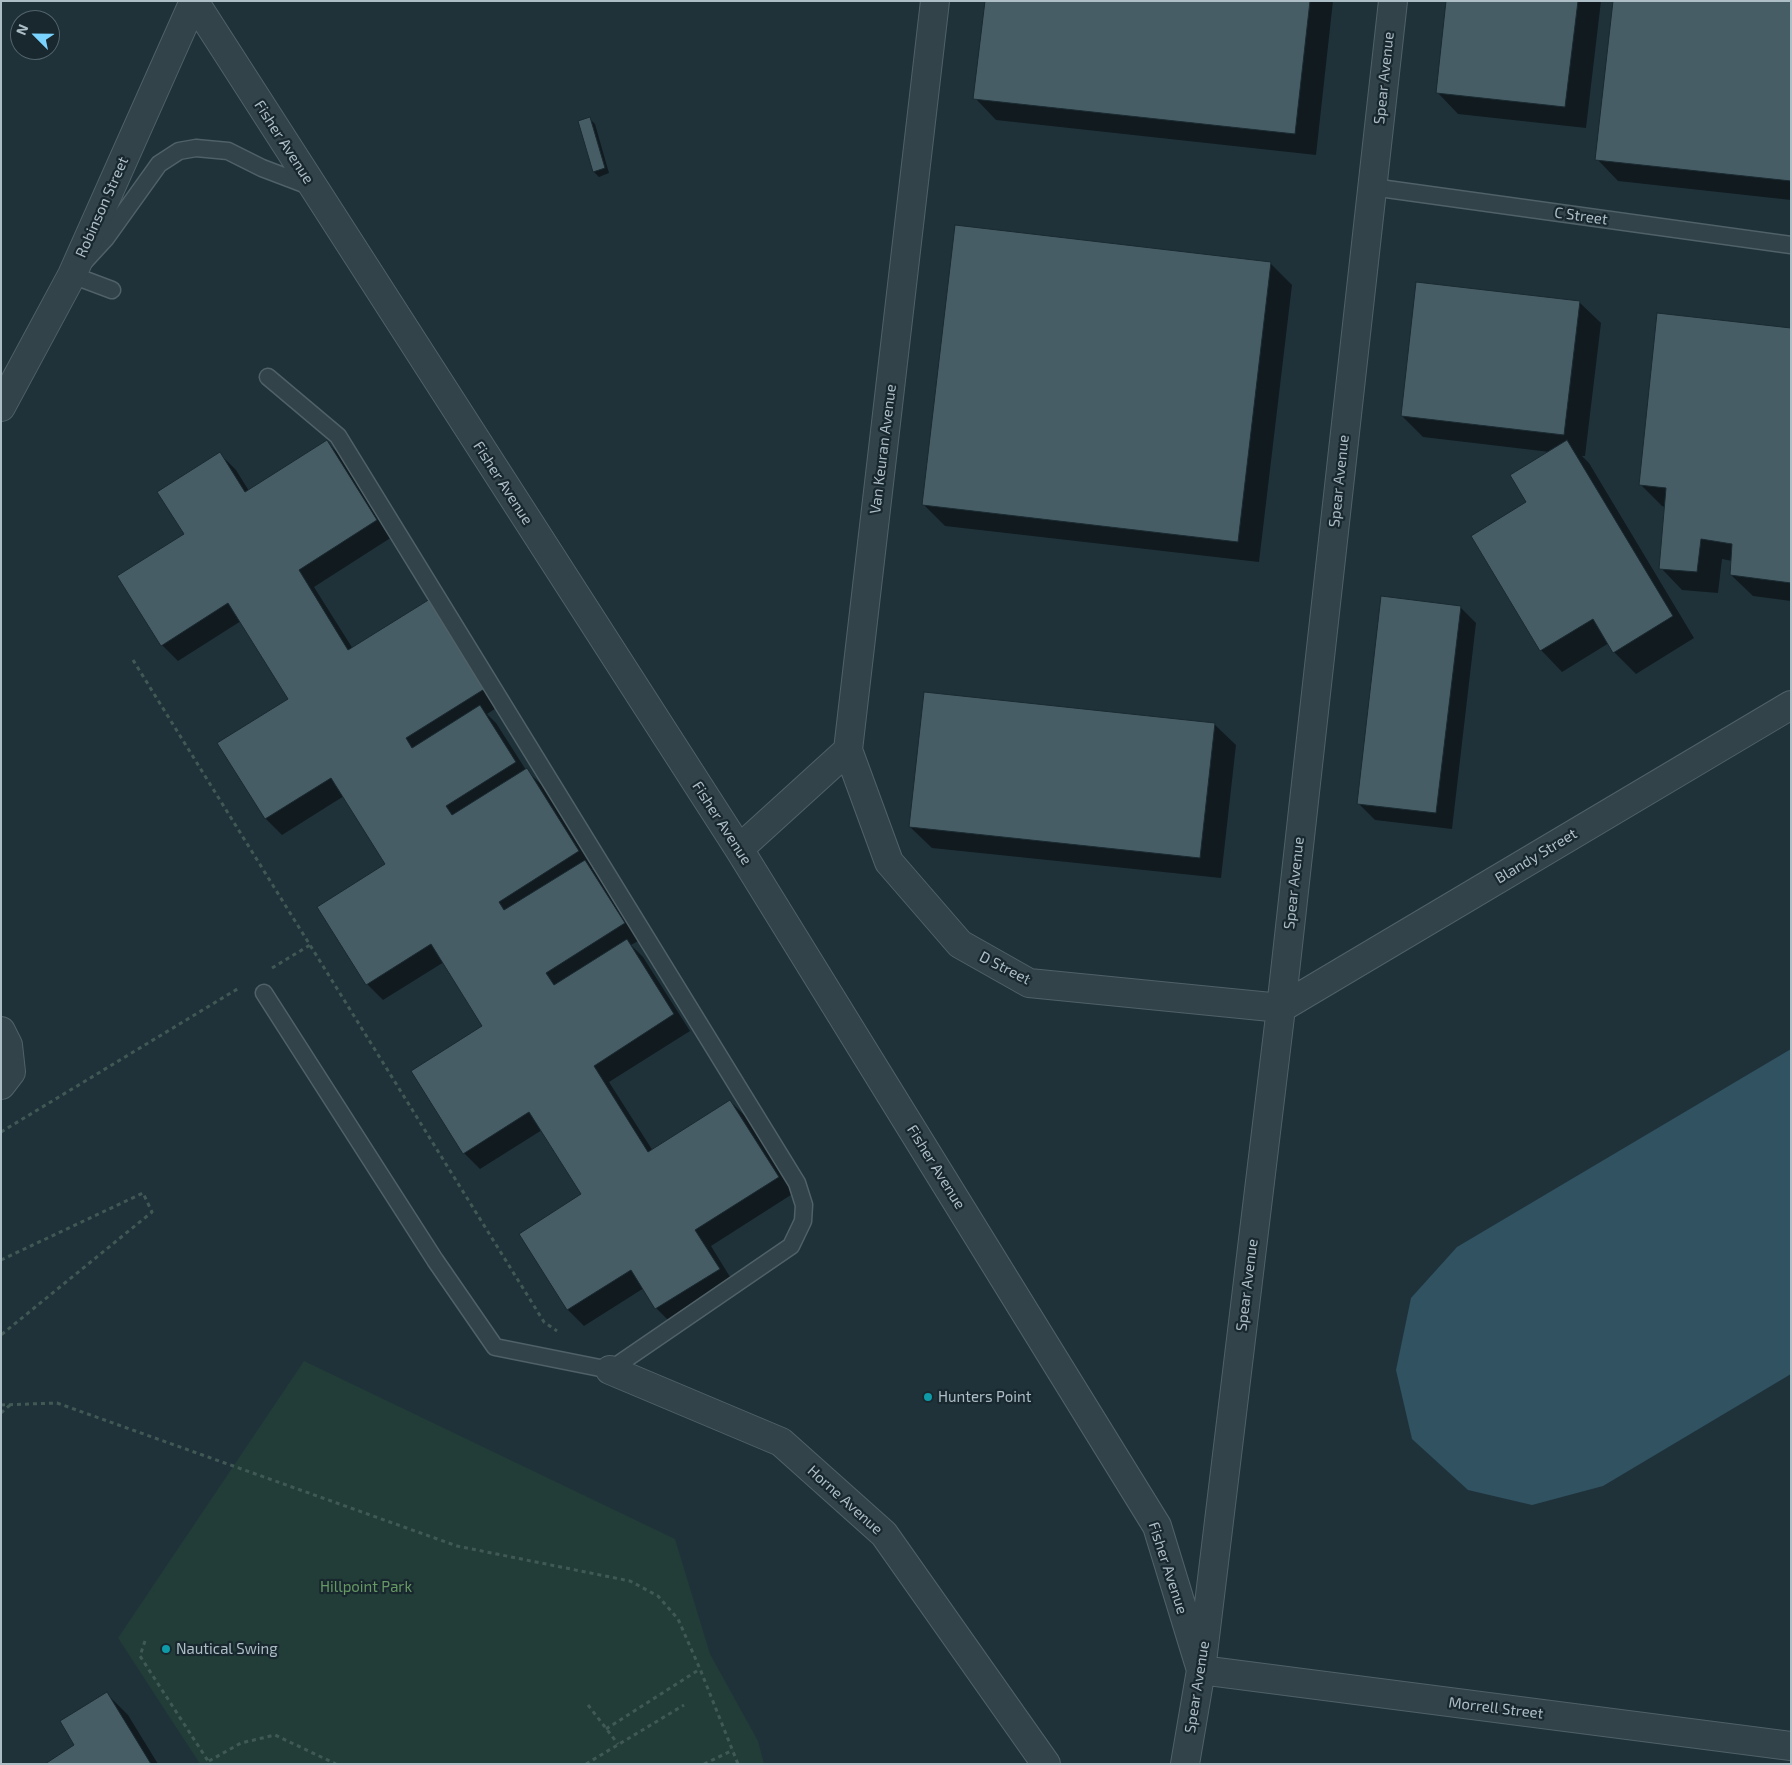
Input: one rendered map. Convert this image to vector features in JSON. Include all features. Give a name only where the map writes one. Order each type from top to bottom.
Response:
[{"type":"street","name":"Van Keuran Avenue","points":[[848,750],[935,1]]},
{"type":"street","name":"Spear Avenue","points":[[1185,1764],[1201,1670],[1280,1008],[1393,1]]},
{"type":"street","name":"Fisher Avenue","points":[[194,2],[739,850],[1157,1526],[1201,1670]]},
{"type":"street","name":"Robinson Street","points":[[1,408],[72,275],[194,2]]},
{"type":"street","name":"Blandy Street","points":[[1280,1008],[1791,705]]},
{"type":"street","points":[[739,850],[848,750]]},
{"type":"street","name":"D Street","points":[[848,750],[889,862],[960,944],[1029,983],[1280,1008]]},
{"type":"street","points":[[1,1031],[8,1045],[11,1072],[1,1085]]},
{"type":"street","name":"Horne Avenue","points":[[610,1370],[781,1442],[884,1534],[1046,1764]]},
{"type":"street","name":"Morrell Street","points":[[1201,1670],[1789,1745]]},
{"type":"lane","points":[[112,290],[72,275],[106,238],[159,164],[179,151],[196,148],[228,151],[262,168],[314,188]]},
{"type":"lane","name":"C Street","points":[[1372,188],[1791,245]]},
{"type":"lane","points":[[264,993],[429,1252],[495,1347],[610,1370],[791,1246],[803,1222],[804,1205],[796,1183],[338,436],[268,377]]},
{"type":"path","points":[[133,660],[544,1322],[559,1333]]},
{"type":"path","points":[[268,971],[310,946]]},
{"type":"path","points":[[1,1132],[243,986]]},
{"type":"path","points":[[1,1260],[143,1193],[152,1212],[1,1335]]},
{"type":"path","points":[[1,1405],[57,1403],[458,1546],[630,1581],[658,1596],[678,1619],[738,1764]]},
{"type":"path","points":[[1,1414],[10,1405]]},
{"type":"path","points":[[145,1641],[140,1656],[209,1762],[241,1742],[275,1735],[335,1764]]},
{"type":"path","points":[[606,1729],[700,1669]]},
{"type":"path","points":[[586,1764],[684,1704]]},
{"type":"path","points":[[588,1705],[618,1744]]},
{"type":"path","points":[[704,1764],[733,1750]]},
{"type":"green space","name":"Hillpoint Park","points":[[304,1361],[675,1539],[710,1654],[758,1741],[764,1764],[200,1764],[118,1638]]},
{"type":"water","points":[[1791,1049],[1791,1374],[1603,1486],[1532,1505],[1468,1490],[1412,1439],[1396,1370],[1411,1298],[1457,1247]]},
{"type":"building","points":[[985,1],[1310,1],[1295,134],[973,99]]},
{"type":"building","points":[[1446,1],[1578,1],[1565,107],[1436,93]]},
{"type":"building","points":[[1613,1],[1791,1],[1791,181],[1595,160]]},
{"type":"building","points":[[590,117],[605,168],[593,172],[578,121]]},
{"type":"building","points":[[955,225],[1271,262],[1238,542],[922,505]]},
{"type":"building","points":[[1416,282],[1580,301],[1564,435],[1401,416]]},
{"type":"building","points":[[1657,313],[1791,328],[1791,583],[1730,575],[1732,544],[1701,539],[1697,572],[1659,569],[1666,488],[1639,485]]},
{"type":"building","points":[[327,440],[377,520],[299,570],[348,650],[430,599],[486,688],[406,738],[412,748],[480,705],[516,762],[446,806],[452,815],[527,768],[579,851],[499,902],[504,910],[585,860],[625,923],[546,973],[554,985],[627,939],[674,1014],[594,1066],[648,1152],[730,1100],[779,1177],[695,1230],[720,1269],[655,1309],[631,1270],[567,1310],[519,1234],[581,1194],[529,1112],[463,1154],[411,1071],[482,1026],[431,944],[366,985],[317,907],[385,864],[331,778],[265,819],[217,743],[288,699],[228,603],[161,646],[117,576],[184,534],[157,492],[220,452],[245,492]]},
{"type":"building","points":[[1567,440],[1673,616],[1613,653],[1593,619],[1540,651],[1471,536],[1526,502],[1510,475]]},
{"type":"building","points":[[1381,596],[1461,606],[1436,813],[1357,804]]},
{"type":"building","points":[[924,692],[1215,723],[1200,858],[909,827]]},
{"type":"building","points":[[107,1692],[151,1764],[45,1764],[74,1745],[60,1721]]},
{"type":"place","name":"Hunters Point","points":[[928,1397]]},
{"type":"place","name":"Nautical Swing","points":[[166,1649]]}]
